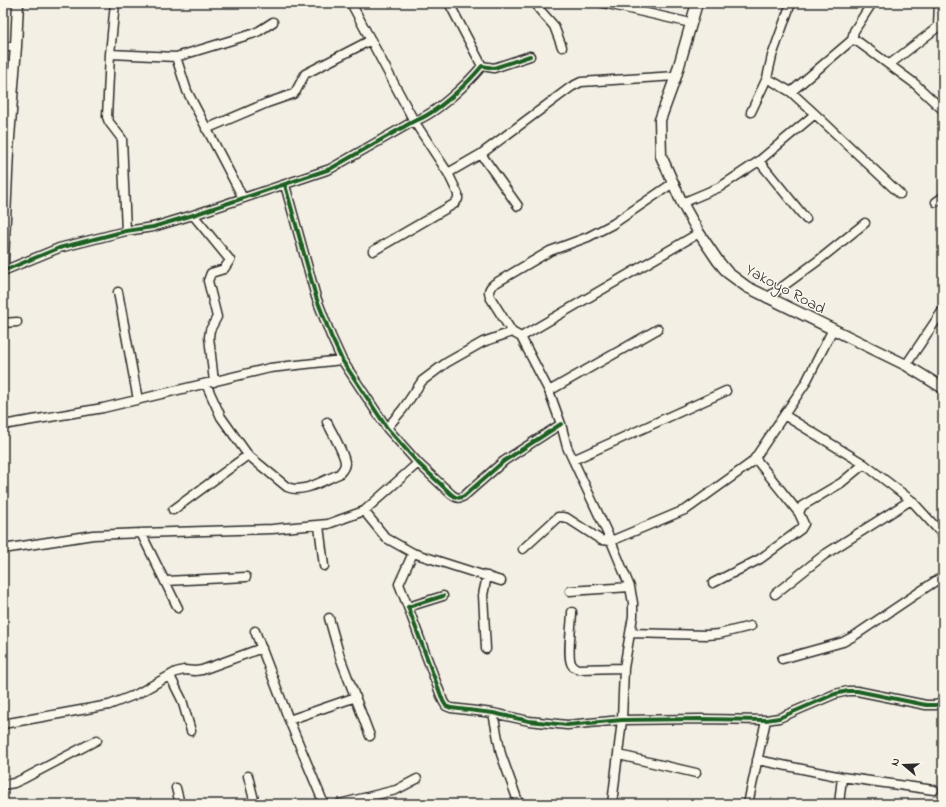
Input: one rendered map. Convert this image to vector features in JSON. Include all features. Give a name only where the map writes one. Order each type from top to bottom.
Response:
[{"type":"main road","points":[[3,263],[8,151],[18,3]]},
{"type":"main road","name":"Yakoyo Road","points":[[697,3],[676,76],[660,120],[662,156],[682,203],[699,233],[728,273],[747,287],[906,365],[943,388]]},
{"type":"street","points":[[115,3],[110,54],[107,117],[122,139],[126,231]]},
{"type":"street","points":[[351,3],[414,121],[448,173],[458,194],[458,199],[454,204],[373,251]]},
{"type":"street","points":[[449,3],[482,66]]},
{"type":"street","points":[[536,3],[539,9],[554,26],[562,47]]},
{"type":"street","points":[[603,3],[691,24]]},
{"type":"street","points":[[751,112],[767,78],[772,56],[791,3]]},
{"type":"street","points":[[791,92],[852,40],[854,32],[872,3]]},
{"type":"street","points":[[890,64],[938,27],[939,4]]},
{"type":"street","points":[[110,54],[176,57],[252,34],[273,22]]},
{"type":"street","points":[[206,128],[293,94],[305,74],[371,40]]},
{"type":"street","points":[[852,40],[857,41],[890,64],[914,83],[943,110]]},
{"type":"street","points":[[3,47],[16,46]]},
{"type":"street","points":[[482,66],[494,68],[530,56]]},
{"type":"street","points":[[176,57],[185,87],[243,198]]},
{"type":"street","points":[[3,271],[59,248],[126,231],[153,227],[286,185],[330,169],[436,109],[474,76],[482,66]]},
{"type":"street","points":[[448,173],[481,154],[571,87],[582,82],[676,76]]},
{"type":"street","points":[[767,78],[791,92],[900,194]]},
{"type":"street","points":[[682,203],[720,187],[759,161],[815,114]]},
{"type":"street","points":[[481,154],[518,206]]},
{"type":"street","points":[[759,161],[806,219]]},
{"type":"street","points":[[612,804],[619,755],[624,668],[633,603],[630,587],[611,541],[567,447],[561,424],[549,391],[521,337],[512,332],[488,292],[490,287],[550,252],[588,237],[612,224],[673,183]]},
{"type":"street","points":[[286,185],[316,297],[342,360],[387,428],[418,463],[451,494],[460,498],[464,496],[504,461],[561,424]]},
{"type":"street","points":[[194,215],[230,260],[224,269],[211,273],[208,282],[217,317],[210,330],[209,337],[214,382]]},
{"type":"street","points":[[767,298],[820,260],[865,223]]},
{"type":"street","points":[[521,337],[699,233]]},
{"type":"street","points":[[118,292],[138,400]]},
{"type":"street","points":[[906,365],[943,310]]},
{"type":"street","points":[[3,323],[18,322]]},
{"type":"street","points":[[523,549],[558,518],[562,517],[572,521],[601,540],[611,541],[687,509],[755,458],[805,384],[833,329]]},
{"type":"street","points":[[549,391],[658,330]]},
{"type":"street","points":[[387,428],[403,410],[422,381],[446,363],[483,342],[512,332]]},
{"type":"street","points":[[3,425],[103,408],[206,384],[248,372],[342,360]]},
{"type":"street","points":[[206,384],[221,417],[248,455],[287,487],[292,489],[299,490],[307,488],[339,474],[343,470],[345,464],[344,457],[327,422]]},
{"type":"street","points":[[573,460],[726,391]]},
{"type":"street","points":[[784,415],[864,464],[910,500],[943,535]]},
{"type":"street","points":[[173,510],[248,455]]},
{"type":"street","points":[[714,583],[760,559],[801,528],[804,524],[799,513],[755,458]]},
{"type":"street","points":[[3,549],[93,535],[319,526],[364,511],[418,463]]},
{"type":"street","points":[[799,513],[802,506],[841,483],[864,464]]},
{"type":"street","points":[[776,594],[824,555],[910,500]]},
{"type":"street","points":[[364,511],[386,538],[413,553],[501,581]]},
{"type":"street","points":[[319,526],[324,566]]},
{"type":"street","points":[[141,533],[178,608]]},
{"type":"street","points":[[413,553],[399,584],[446,706],[451,708],[493,713],[529,721],[567,725],[622,720],[766,720],[779,718],[835,694],[848,691],[857,691],[926,705],[936,705],[943,702]]},
{"type":"street","points":[[486,649],[483,595],[487,576]]},
{"type":"street","points":[[782,659],[842,642],[854,636],[943,576]]},
{"type":"street","points":[[166,581],[246,577]]},
{"type":"street","points":[[570,591],[630,587]]},
{"type":"street","points":[[408,607],[443,596]]},
{"type":"street","points":[[572,612],[570,662],[573,667],[578,669],[624,668]]},
{"type":"street","points":[[329,618],[340,658],[370,736]]},
{"type":"street","points":[[630,633],[707,635],[718,634],[751,626]]},
{"type":"street","points":[[255,631],[289,720],[324,804]]},
{"type":"street","points":[[3,724],[109,705],[137,694],[184,670],[202,670],[262,648]]},
{"type":"street","points":[[170,676],[182,700],[191,731]]},
{"type":"street","points":[[289,720],[356,697]]},
{"type":"street","points":[[493,713],[501,754],[519,804]]},
{"type":"street","points":[[748,804],[766,720]]},
{"type":"street","points":[[3,785],[14,783],[25,778],[97,740]]},
{"type":"street","points":[[619,755],[696,773]]},
{"type":"street","points":[[757,760],[842,777],[934,790]]},
{"type":"street","points":[[248,776],[255,804]]},
{"type":"street","points":[[839,804],[842,777]]},
{"type":"street","points":[[339,804],[396,790],[417,780]]},
{"type":"street","points":[[176,788],[180,804]]},
{"type":"cycle path","points":[[3,271],[59,248],[126,231],[153,227],[330,169],[432,112],[451,98],[482,66],[494,68],[530,56]]},
{"type":"cycle path","points":[[285,185],[316,297],[342,360],[387,428],[418,463],[451,494],[461,498],[504,461],[561,424]]},
{"type":"cycle path","points":[[443,596],[408,607],[443,701],[446,706],[451,708],[493,713],[529,721],[567,725],[622,720],[766,720],[779,718],[835,694],[848,691],[857,691],[926,705],[936,705],[943,702]]}]
